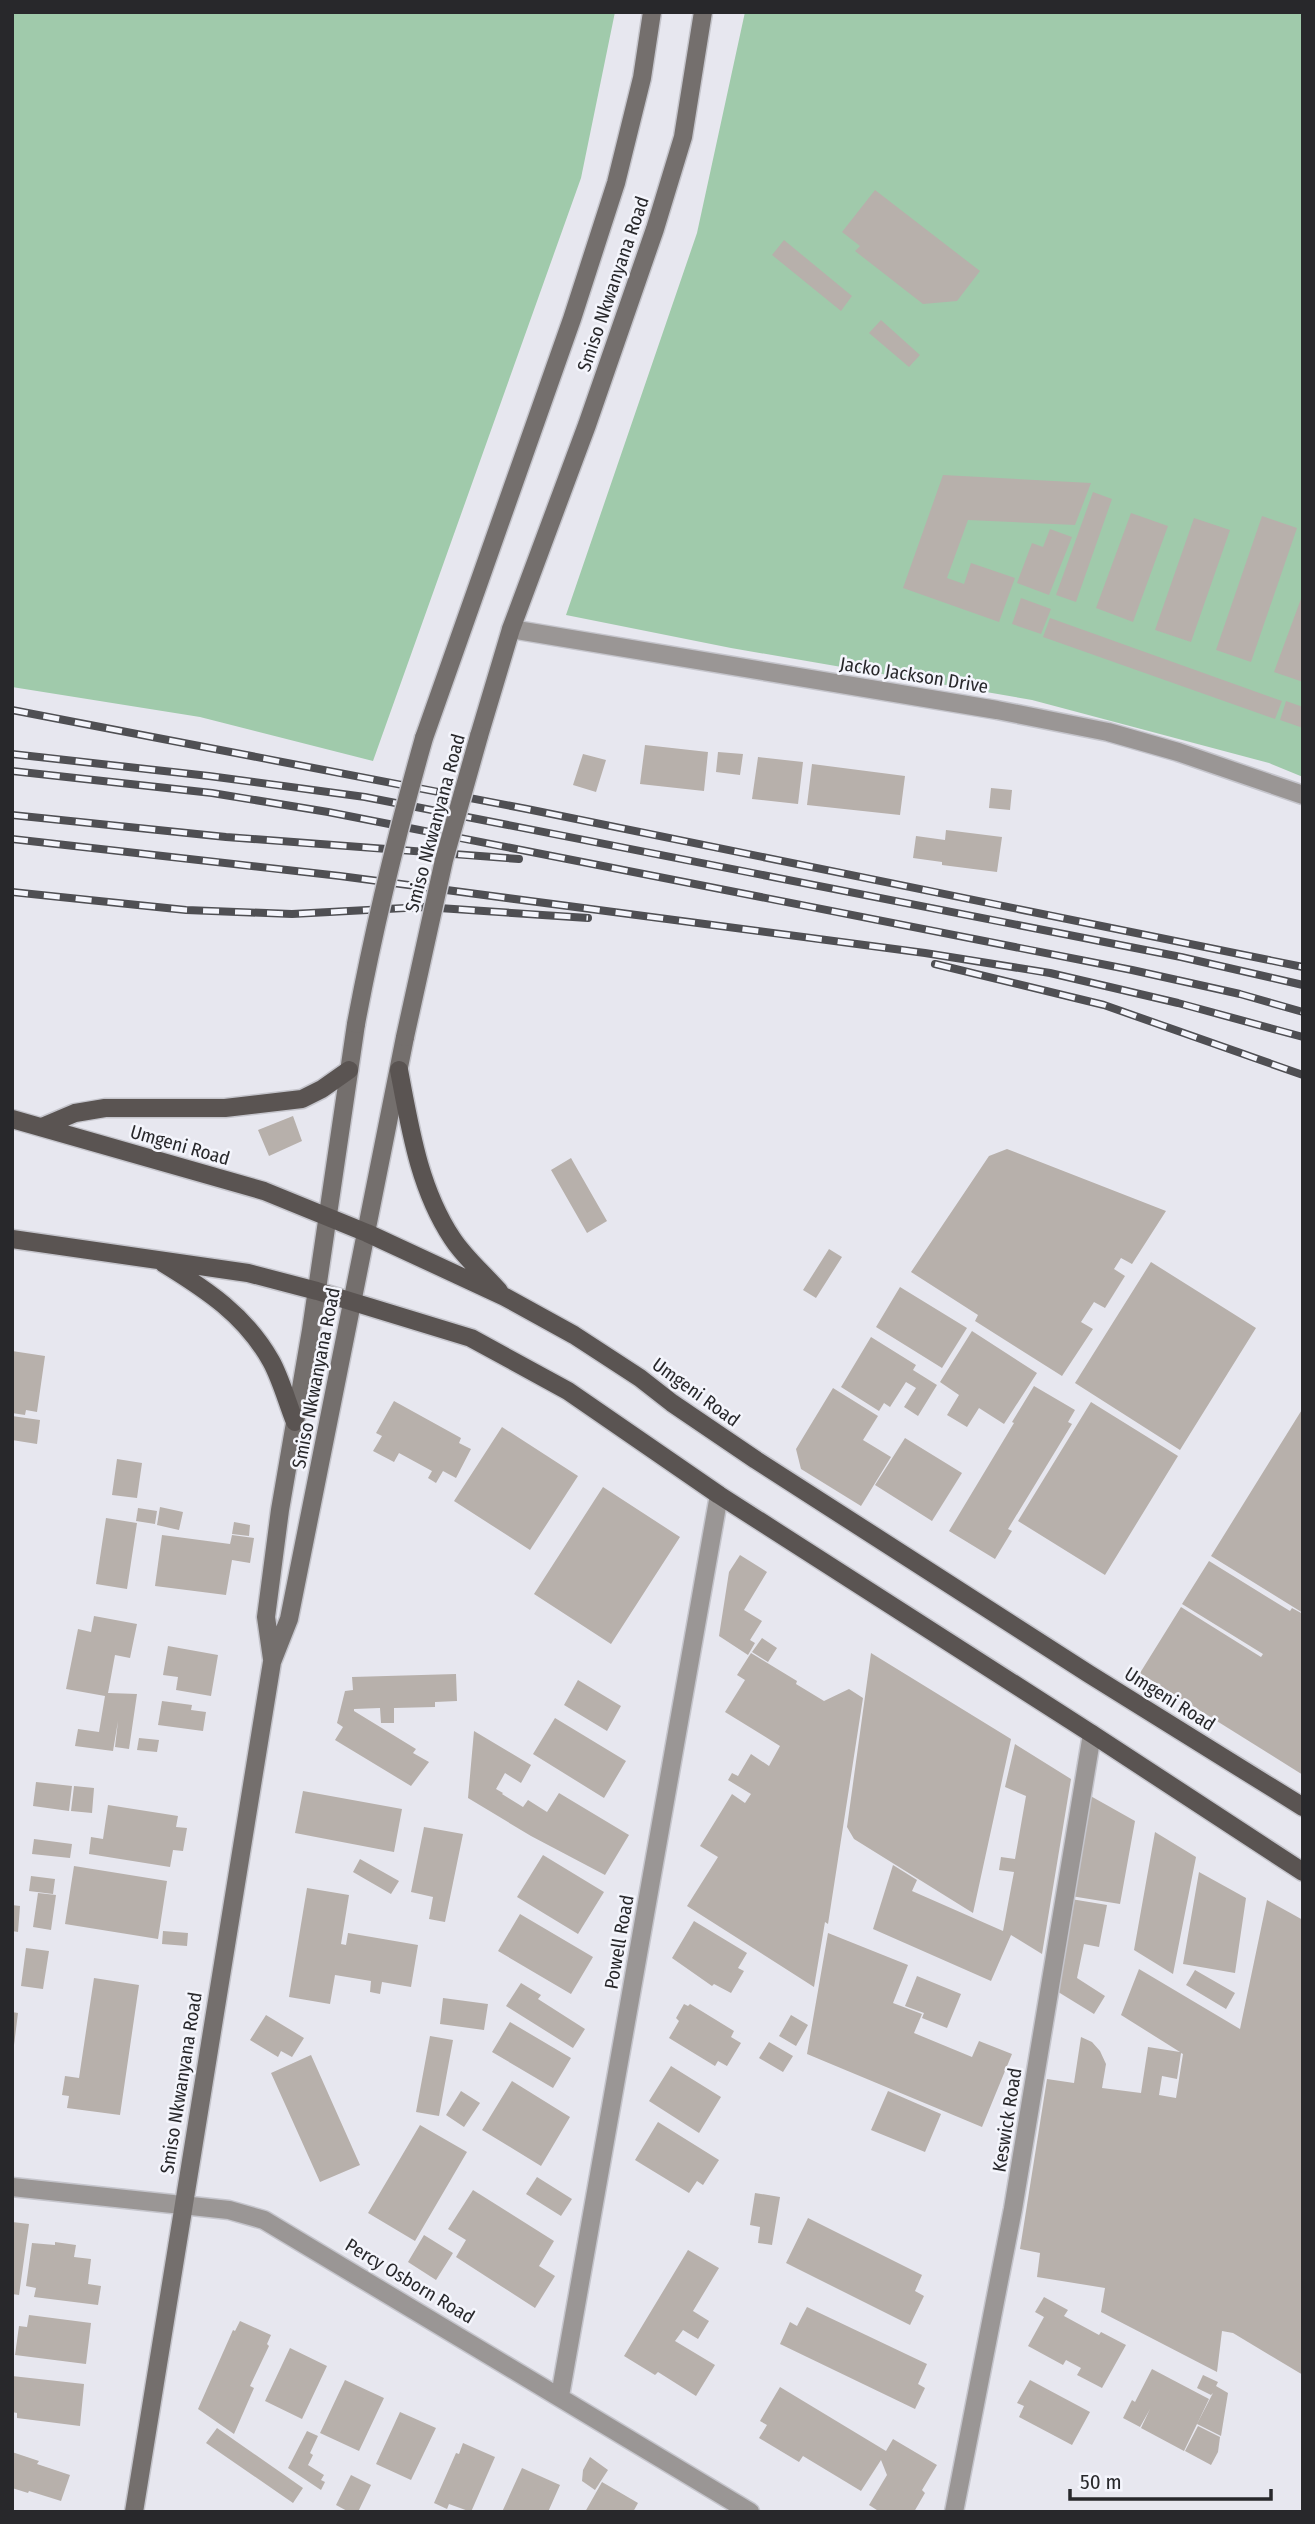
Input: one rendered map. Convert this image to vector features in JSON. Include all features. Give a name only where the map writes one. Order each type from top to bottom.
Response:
[{"type":"main road","points":[[42,1127],[75,1113],[105,1108],[225,1108],[302,1099],[349,1070]]},
{"type":"main road","points":[[399,1070],[413,1144],[429,1197],[453,1240],[505,1297]]},
{"type":"main road","name":"Umgeni Road","points":[[12,1119],[264,1191],[367,1233],[505,1297],[574,1335],[756,1460],[1089,1674],[1303,1807]]},
{"type":"main road","points":[[12,1240],[248,1273],[471,1338],[523,1365],[610,1418],[719,1495],[1303,1872]]},
{"type":"main road","points":[[157,1259],[222,1302],[251,1329],[272,1363],[295,1422]]},
{"type":"street","name":"Smiso Nkwanyana Road","points":[[272,1662],[266,1618],[280,1510],[317,1291],[356,1024],[392,848],[424,738],[617,184],[642,78],[652,12]]},
{"type":"street","name":"Smiso Nkwanyana Road","points":[[134,2512],[272,1662],[289,1619],[405,1037],[444,860],[511,629],[587,425],[655,229],[683,137],[703,12]]},
{"type":"street","name":"Jacko Jackson Drive","points":[[511,629],[996,710],[1095,730],[1178,751],[1303,795]]},
{"type":"street","name":"Powell Road","points":[[560,2396],[719,1495]]},
{"type":"street","name":"Keswick Road","points":[[954,2512],[1013,2209],[1092,1734]]},
{"type":"street","name":"Percy Osborn Road","points":[[12,2187],[229,2210],[264,2220],[750,2512]]},
{"type":"green space","points":[[12,12],[615,12],[581,178],[373,761],[200,717],[12,687]]},
{"type":"green space","points":[[745,12],[1303,12],[1303,777],[1269,763],[1032,700],[731,648],[566,615],[697,233]]},
{"type":"building","points":[[875,190],[980,271],[957,301],[923,304],[855,251],[860,246],[842,232]]},
{"type":"building","points":[[784,240],[852,296],[841,311],[772,255]]},
{"type":"building","points":[[881,320],[920,355],[909,367],[869,333]]},
{"type":"building","points":[[943,475],[1091,483],[1075,525],[968,520],[947,578],[964,584],[971,563],[1015,578],[999,622],[903,588]]},
{"type":"building","points":[[1093,492],[1112,499],[1076,602],[1056,595]]},
{"type":"building","points":[[1131,513],[1168,526],[1133,622],[1096,608]]},
{"type":"building","points":[[1262,516],[1297,528],[1251,662],[1216,650]]},
{"type":"building","points":[[1194,518],[1230,530],[1191,642],[1155,630]]},
{"type":"building","points":[[1050,529],[1072,537],[1049,595],[1017,583],[1032,543],[1043,547]]},
{"type":"building","points":[[1303,596],[1303,682],[1274,672]]},
{"type":"building","points":[[1021,598],[1051,609],[1041,634],[1012,624]]},
{"type":"building","points":[[1050,618],[1282,701],[1275,719],[1043,637]]},
{"type":"building","points":[[1286,701],[1303,707],[1303,728],[1280,720]]},
{"type":"building","points":[[645,745],[708,752],[704,791],[640,784]]},
{"type":"building","points":[[718,752],[743,754],[740,775],[716,772]]},
{"type":"building","points":[[583,754],[606,760],[596,792],[573,785]]},
{"type":"building","points":[[758,757],[803,762],[798,804],[752,799]]},
{"type":"building","points":[[812,764],[905,776],[900,815],[807,805]]},
{"type":"building","points":[[991,788],[1012,790],[1010,810],[989,808]]},
{"type":"building","points":[[946,830],[1002,837],[997,872],[942,865],[942,862],[913,858],[916,836],[945,840]]},
{"type":"building","points":[[293,1116],[302,1141],[269,1156],[258,1130]]},
{"type":"building","points":[[1007,1149],[1166,1211],[1132,1264],[1121,1258],[1114,1269],[1125,1276],[1105,1308],[1094,1302],[1081,1322],[1093,1329],[1062,1376],[975,1321],[978,1315],[911,1272],[989,1156]]},
{"type":"building","points":[[571,1158],[607,1221],[587,1233],[551,1170]]},
{"type":"building","points":[[829,1249],[842,1257],[816,1298],[803,1290]]},
{"type":"building","points":[[1151,1262],[1256,1328],[1180,1450],[1075,1383]]},
{"type":"building","points":[[900,1287],[967,1328],[942,1368],[876,1327]]},
{"type":"building","points":[[972,1331],[1037,1373],[1004,1424],[979,1408],[967,1427],[947,1415],[959,1395],[940,1382]]},
{"type":"building","points":[[871,1337],[916,1365],[913,1370],[937,1385],[918,1416],[904,1407],[916,1388],[906,1382],[890,1407],[884,1403],[879,1411],[841,1387]]},
{"type":"building","points":[[12,1351],[45,1356],[37,1412],[26,1410],[25,1415],[12,1413]]},
{"type":"building","points":[[1034,1386],[1075,1410],[1068,1422],[1072,1424],[1008,1529],[1012,1531],[995,1559],[949,1531]]},
{"type":"building","points":[[833,1388],[878,1416],[863,1440],[891,1457],[861,1506],[801,1469],[796,1449]]},
{"type":"building","points":[[394,1401],[461,1438],[459,1443],[471,1449],[456,1478],[443,1471],[436,1483],[428,1478],[432,1471],[399,1453],[394,1462],[373,1451],[382,1436],[376,1433]]},
{"type":"building","points":[[1091,1402],[1178,1456],[1105,1575],[1018,1521]]},
{"type":"building","points":[[1303,1408],[1303,1613],[1211,1556]]},
{"type":"building","points":[[12,1416],[40,1420],[37,1444],[12,1440]]},
{"type":"building","points":[[502,1427],[578,1476],[530,1550],[454,1501]]},
{"type":"building","points":[[905,1438],[962,1473],[932,1521],[875,1485]]},
{"type":"building","points":[[117,1459],[142,1463],[137,1498],[112,1495]]},
{"type":"building","points":[[603,1487],[680,1537],[611,1644],[534,1594]]},
{"type":"building","points":[[160,1507],[183,1512],[179,1530],[157,1525]]},
{"type":"building","points":[[138,1508],[157,1511],[155,1524],[136,1521]]},
{"type":"building","points":[[106,1518],[137,1523],[127,1589],[96,1584]]},
{"type":"building","points":[[234,1522],[250,1525],[249,1536],[232,1534]]},
{"type":"building","points":[[162,1535],[230,1544],[232,1535],[254,1538],[250,1563],[232,1560],[226,1595],[155,1586]]},
{"type":"building","points":[[740,1555],[767,1572],[744,1610],[762,1621],[750,1640],[755,1643],[748,1655],[719,1636],[729,1572]]},
{"type":"building","points":[[1209,1561],[1290,1611],[1292,1608],[1303,1614],[1303,1775],[1140,1673],[1181,1607],[1261,1657],[1263,1654],[1182,1604]]},
{"type":"building","points":[[94,1616],[137,1624],[130,1658],[115,1655],[108,1693],[137,1694],[129,1749],[115,1747],[118,1721],[113,1751],[75,1746],[78,1729],[99,1732],[105,1696],[66,1689],[78,1629],[91,1632]]},
{"type":"building","points":[[762,1638],[777,1648],[768,1662],[752,1652]]},
{"type":"building","points":[[168,1646],[218,1655],[211,1696],[176,1690],[178,1677],[163,1675]]},
{"type":"building","points":[[751,1653],[824,1701],[849,1689],[863,1698],[828,1924],[825,1922],[814,1987],[687,1906],[718,1857],[700,1846],[732,1794],[745,1803],[751,1794],[728,1780],[732,1773],[738,1776],[751,1754],[769,1766],[780,1746],[725,1712],[745,1680],[737,1675]]},
{"type":"building","points":[[871,1653],[1011,1739],[973,1913],[854,1839],[847,1827]]},
{"type":"building","points":[[456,1674],[457,1701],[435,1702],[435,1707],[394,1708],[394,1723],[381,1723],[380,1708],[354,1709],[416,1749],[413,1753],[429,1762],[411,1786],[335,1740],[343,1727],[337,1723],[345,1691],[353,1690],[352,1677]]},
{"type":"building","points":[[578,1680],[621,1706],[607,1731],[564,1705]]},
{"type":"building","points":[[162,1701],[192,1705],[191,1710],[206,1712],[203,1731],[158,1725]]},
{"type":"building","points":[[555,1718],[626,1761],[604,1798],[533,1754]]},
{"type":"building","points":[[474,1731],[531,1765],[521,1783],[505,1773],[496,1789],[502,1794],[523,1807],[528,1800],[547,1812],[559,1793],[629,1835],[605,1875],[531,1836],[468,1798]]},
{"type":"building","points":[[139,1738],[159,1740],[157,1752],[137,1750]]},
{"type":"building","points":[[1015,1744],[1071,1779],[1042,1954],[1011,1935],[991,1981],[873,1929],[893,1865],[917,1880],[912,1891],[1003,1931],[1014,1872],[999,1870],[1001,1857],[1015,1859],[1026,1796],[1005,1787]]},
{"type":"building","points":[[36,1782],[72,1786],[69,1811],[33,1806]]},
{"type":"building","points":[[74,1786],[94,1788],[92,1813],[71,1811]]},
{"type":"building","points":[[303,1791],[402,1809],[394,1852],[295,1833]]},
{"type":"building","points":[[1087,1794],[1135,1821],[1120,1904],[1071,1896]]},
{"type":"building","points":[[108,1805],[178,1816],[176,1827],[187,1828],[183,1851],[173,1850],[170,1867],[89,1854],[91,1837],[103,1839]]},
{"type":"building","points":[[424,1827],[463,1834],[445,1922],[429,1919],[433,1897],[411,1892]]},
{"type":"building","points":[[1155,1832],[1196,1857],[1173,1974],[1134,1950]]},
{"type":"building","points":[[34,1839],[72,1844],[70,1858],[32,1854]]},
{"type":"building","points":[[543,1855],[604,1892],[578,1934],[517,1897]]},
{"type":"building","points":[[360,1859],[399,1881],[391,1894],[353,1872]]},
{"type":"building","points":[[74,1866],[167,1881],[158,1939],[65,1924]]},
{"type":"building","points":[[1199,1872],[1246,1898],[1235,1973],[1183,1964]]},
{"type":"building","points":[[31,1876],[55,1879],[53,1894],[29,1891]]},
{"type":"building","points":[[307,1888],[349,1895],[341,1944],[346,1945],[348,1933],[418,1945],[411,1987],[382,1982],[380,1994],[370,1992],[371,1981],[335,1975],[330,2004],[289,1997]]},
{"type":"building","points":[[38,1893],[56,1895],[51,1930],[33,1927]]},
{"type":"building","points":[[1071,1899],[1107,1905],[1099,1947],[1084,1944],[1077,1978],[1105,1996],[1094,2014],[1055,1990]]},
{"type":"building","points":[[1267,1900],[1303,1920],[1303,2375],[1233,2333],[1222,2331],[1217,2372],[1101,2312],[1105,2288],[1037,2277],[1040,2253],[1020,2249],[1047,2079],[1074,2083],[1081,2037],[1092,2042],[1106,2064],[1102,2088],[1141,2093],[1148,2047],[1180,2052],[1121,2015],[1139,1969],[1240,2029]],"holes":[[[1181,2053],[1176,2098],[1159,2095],[1162,2076],[1177,2079]]]},
{"type":"building","points":[[12,1905],[20,1906],[18,1932],[12,1931]]},
{"type":"building","points":[[520,1914],[593,1957],[571,1994],[498,1951]]},
{"type":"building","points":[[694,1921],[747,1953],[738,1968],[744,1971],[731,1993],[714,1984],[712,1986],[672,1958]]},
{"type":"building","points":[[163,1931],[188,1933],[187,1946],[162,1944]]},
{"type":"building","points":[[828,1933],[908,1965],[893,2003],[922,2014],[914,2033],[972,2057],[979,2041],[1012,2054],[982,2127],[807,2054]]},
{"type":"building","points":[[26,1948],[49,1951],[43,1989],[21,1986]]},
{"type":"building","points":[[1195,1970],[1235,1993],[1226,2009],[1186,1985]]},
{"type":"building","points":[[917,1976],[961,1994],[947,2028],[922,2018],[924,2013],[905,2006]]},
{"type":"building","points":[[94,1978],[139,1985],[120,2115],[67,2108],[69,2096],[62,2095],[65,2076],[79,2078]]},
{"type":"building","points":[[521,1983],[541,1995],[538,1999],[585,2029],[573,2048],[506,2006]]},
{"type":"building","points":[[443,1998],[488,2004],[484,2030],[440,2024]]},
{"type":"building","points":[[684,2004],[690,2004],[734,2031],[731,2037],[741,2043],[727,2066],[718,2061],[715,2066],[669,2038],[679,2021],[676,2018]]},
{"type":"building","points":[[12,2012],[18,2013],[14,2045],[12,2045]]},
{"type":"building","points":[[266,2015],[304,2038],[292,2057],[281,2051],[278,2057],[250,2040]]},
{"type":"building","points":[[791,2015],[808,2025],[796,2046],[779,2036]]},
{"type":"building","points":[[510,2022],[571,2058],[553,2088],[492,2052]]},
{"type":"building","points":[[430,2036],[453,2040],[439,2116],[416,2112]]},
{"type":"building","points":[[769,2042],[793,2056],[783,2072],[759,2058]]},
{"type":"building","points":[[311,2055],[360,2165],[320,2182],[271,2073]]},
{"type":"building","points":[[671,2066],[721,2097],[699,2133],[649,2101]]},
{"type":"building","points":[[512,2081],[570,2117],[541,2166],[482,2130]]},
{"type":"building","points":[[461,2091],[480,2103],[464,2127],[446,2115]]},
{"type":"building","points":[[888,2091],[941,2114],[925,2152],[871,2130]]},
{"type":"building","points":[[658,2122],[719,2160],[703,2185],[697,2181],[689,2193],[635,2160]]},
{"type":"building","points":[[420,2125],[467,2152],[415,2241],[368,2213]]},
{"type":"building","points":[[537,2177],[572,2199],[561,2216],[526,2194]]},
{"type":"building","points":[[473,2190],[554,2241],[539,2266],[555,2276],[535,2308],[456,2257],[466,2240],[448,2229]]},
{"type":"building","points":[[755,2193],[780,2197],[772,2245],[758,2243],[760,2227],[750,2225]]},
{"type":"building","points":[[808,2218],[922,2275],[915,2291],[924,2296],[910,2325],[786,2263]]},
{"type":"building","points":[[12,2222],[29,2224],[19,2295],[12,2294]]},
{"type":"building","points":[[424,2235],[453,2253],[436,2280],[408,2262]]},
{"type":"building","points":[[55,2242],[76,2245],[74,2257],[91,2259],[88,2284],[101,2286],[98,2305],[34,2297],[36,2288],[26,2286],[32,2243],[55,2245]]},
{"type":"building","points":[[688,2250],[719,2268],[693,2311],[709,2321],[698,2339],[683,2330],[675,2341],[715,2365],[696,2396],[658,2372],[655,2375],[624,2356]]},
{"type":"building","points":[[1044,2297],[1068,2310],[1064,2316],[1099,2335],[1101,2332],[1126,2345],[1102,2388],[1077,2375],[1081,2368],[1066,2360],[1063,2365],[1028,2346],[1044,2317],[1035,2312]]},
{"type":"building","points":[[807,2307],[927,2364],[918,2384],[925,2388],[915,2409],[780,2344],[790,2322],[797,2326]]},
{"type":"building","points":[[29,2315],[91,2323],[86,2364],[15,2355],[19,2326],[27,2327]]},
{"type":"building","points":[[240,2321],[271,2335],[267,2344],[269,2346],[250,2386],[254,2388],[234,2434],[198,2409],[233,2330],[235,2331]]},
{"type":"building","points":[[290,2348],[327,2366],[302,2419],[265,2401]]},
{"type":"building","points":[[1152,2369],[1209,2399],[1184,2451],[1141,2428],[1150,2409],[1140,2427],[1123,2418],[1132,2400],[1135,2402]]},
{"type":"building","points":[[1203,2375],[1218,2382],[1216,2386],[1228,2393],[1221,2436],[1197,2424],[1213,2393],[1211,2395],[1197,2388]]},
{"type":"building","points":[[12,2376],[84,2384],[80,2426],[17,2418],[17,2413],[12,2412]]},
{"type":"building","points":[[345,2380],[384,2398],[359,2451],[320,2433]]},
{"type":"building","points":[[1030,2380],[1090,2412],[1072,2445],[1019,2417],[1024,2406],[1017,2403]]},
{"type":"building","points":[[780,2387],[886,2451],[893,2439],[937,2465],[922,2490],[925,2493],[914,2512],[880,2512],[869,2505],[887,2475],[881,2460],[861,2491],[803,2456],[799,2462],[759,2438],[767,2425],[760,2421]]},
{"type":"building","points":[[400,2412],[436,2428],[411,2480],[376,2464]]},
{"type":"building","points":[[1198,2426],[1220,2437],[1218,2452],[1211,2465],[1185,2451]]},
{"type":"building","points":[[217,2428],[303,2488],[293,2503],[206,2443]]},
{"type":"building","points":[[307,2431],[318,2436],[308,2465],[324,2475],[321,2480],[325,2482],[321,2490],[288,2468]]},
{"type":"building","points":[[463,2443],[495,2457],[471,2512],[449,2504],[447,2509],[434,2503]]},
{"type":"building","points":[[12,2452],[70,2475],[61,2501],[12,2488]]},
{"type":"building","points":[[590,2457],[608,2470],[595,2490],[582,2481],[583,2470]]},
{"type":"building","points":[[522,2468],[560,2485],[548,2512],[502,2512]]},
{"type":"building","points":[[351,2475],[371,2485],[358,2512],[349,2512],[336,2505]]},
{"type":"building","points":[[602,2482],[638,2503],[633,2512],[585,2512]]},
{"type":"railway","points":[[12,710],[527,809],[1303,967]]},
{"type":"railway","points":[[12,754],[365,797],[1181,957],[1303,985]]},
{"type":"railway","points":[[12,771],[212,793],[328,812],[1132,970],[1240,994],[1303,1012]]},
{"type":"railway","points":[[12,815],[226,837],[519,859]]},
{"type":"railway","points":[[12,839],[340,876],[925,953],[1050,973],[1178,1003],[1303,1037]]},
{"type":"railway","points":[[12,892],[186,910],[292,914],[424,907],[588,918]]},
{"type":"railway","points":[[935,964],[1104,1005],[1303,1075]]}]
